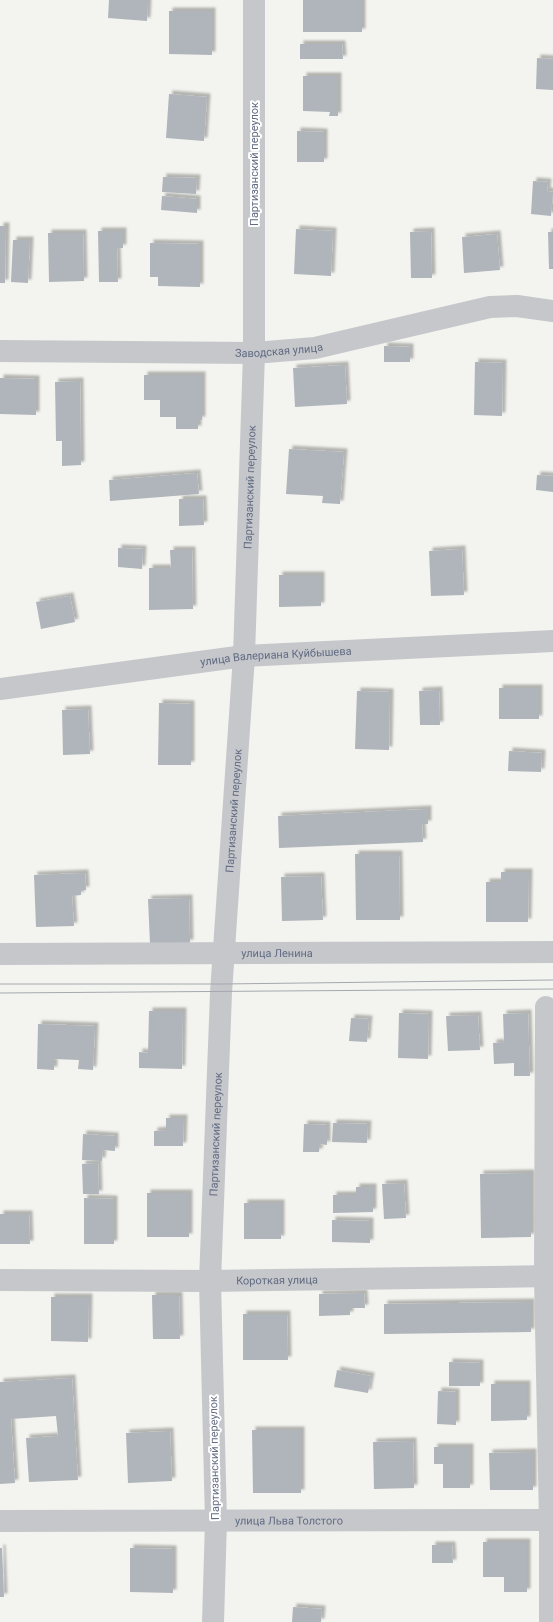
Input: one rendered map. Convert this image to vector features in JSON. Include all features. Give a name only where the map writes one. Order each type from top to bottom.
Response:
[{"type":"street","name":"Партизанский переулок","points":[[213,1622],[216,1521],[210,1281],[221,993],[244,656],[254,353],[254,0]]},
{"type":"street","name":"Заводская улица","points":[[0,351],[254,353],[315,348],[490,307],[517,306],[553,311]]},
{"type":"street","name":"улица Валериана Куйбышева","points":[[0,689],[244,656],[553,641]]},
{"type":"street","name":"улица Ленина","points":[[0,954],[553,952]]},
{"type":"street","points":[[546,1007],[552,1520],[550,1622]]},
{"type":"street","name":"Короткая улица","points":[[0,1280],[210,1281],[549,1276]]},
{"type":"street","name":"улица Льва Толстого","points":[[0,1521],[552,1520]]},
{"type":"building","points":[[109,0],[148,0],[147,21],[108,18]]},
{"type":"building","points":[[303,0],[362,0],[362,32],[303,32]]},
{"type":"building","points":[[169,11],[212,11],[212,55],[169,54]]},
{"type":"building","points":[[300,44],[342,44],[343,59],[300,59]]},
{"type":"building","points":[[537,58],[553,59],[553,90],[536,89]]},
{"type":"building","points":[[303,76],[338,76],[338,116],[329,116],[330,112],[303,111]]},
{"type":"building","points":[[169,94],[207,97],[204,141],[166,138]]},
{"type":"building","points":[[297,131],[324,132],[324,162],[297,162]]},
{"type":"building","points":[[163,177],[197,178],[196,194],[162,192]]},
{"type":"building","points":[[533,181],[548,182],[547,191],[553,192],[551,216],[531,214]]},
{"type":"building","points":[[162,196],[197,199],[197,213],[161,210]]},
{"type":"building","points":[[0,226],[6,226],[5,283],[0,283]]},
{"type":"building","points":[[296,229],[333,231],[331,276],[294,274]]},
{"type":"building","points":[[98,231],[123,231],[123,248],[117,248],[118,282],[99,282]]},
{"type":"building","points":[[431,231],[432,278],[411,278],[410,232]]},
{"type":"building","points":[[548,232],[553,232],[553,269],[549,269]]},
{"type":"building","points":[[48,233],[83,233],[84,281],[49,282]]},
{"type":"building","points":[[497,234],[500,270],[464,273],[462,237]]},
{"type":"building","points":[[13,240],[30,240],[28,283],[11,282]]},
{"type":"building","points":[[150,243],[200,244],[200,287],[158,286],[158,277],[150,277]]},
{"type":"building","points":[[384,346],[410,347],[410,362],[384,362]]},
{"type":"building","points":[[475,362],[503,363],[502,416],[474,415]]},
{"type":"building","points":[[345,365],[347,404],[295,407],[293,368]]},
{"type":"building","points":[[144,375],[202,375],[202,420],[198,420],[198,429],[176,429],[176,417],[160,417],[160,400],[144,400]]},
{"type":"building","points":[[0,378],[36,379],[36,415],[0,414]]},
{"type":"building","points":[[80,381],[81,465],[62,466],[62,441],[56,441],[55,382]]},
{"type":"building","points":[[289,449],[344,452],[340,504],[322,503],[323,496],[286,494]]},
{"type":"building","points":[[197,473],[199,494],[110,501],[109,480]]},
{"type":"building","points":[[537,475],[553,476],[553,492],[536,490]]},
{"type":"building","points":[[179,499],[203,499],[204,525],[179,526]]},
{"type":"building","points":[[118,548],[143,549],[142,569],[118,567]]},
{"type":"building","points":[[462,549],[464,595],[431,596],[429,551]]},
{"type":"building","points":[[170,550],[192,550],[193,609],[149,610],[149,568],[171,568]]},
{"type":"building","points":[[279,575],[321,575],[321,606],[279,607]]},
{"type":"building","points":[[70,596],[75,622],[41,629],[36,602]]},
{"type":"building","points":[[499,688],[539,688],[539,719],[499,719]]},
{"type":"building","points":[[439,690],[440,725],[420,725],[419,691]]},
{"type":"building","points":[[357,691],[390,692],[389,750],[355,749]]},
{"type":"building","points":[[159,703],[191,704],[191,765],[158,765]]},
{"type":"building","points":[[88,709],[90,754],[63,755],[62,710]]},
{"type":"building","points":[[509,751],[542,753],[541,772],[508,771]]},
{"type":"building","points":[[428,809],[428,824],[422,824],[423,842],[279,848],[278,816]]},
{"type":"building","points":[[355,854],[399,854],[400,920],[356,920]]},
{"type":"building","points":[[501,872],[529,872],[528,922],[486,922],[486,882],[501,882]]},
{"type":"building","points":[[85,873],[86,890],[81,890],[81,895],[72,896],[74,926],[36,927],[34,875]]},
{"type":"building","points":[[321,876],[323,920],[282,921],[281,877]]},
{"type":"building","points":[[189,898],[190,943],[150,944],[148,899]]},
{"type":"building","points":[[149,1011],[183,1011],[182,1069],[139,1068],[139,1052],[148,1053]]},
{"type":"building","points":[[399,1013],[429,1014],[428,1059],[398,1058]]},
{"type":"building","points":[[528,1013],[530,1076],[514,1076],[514,1063],[494,1064],[493,1043],[504,1042],[503,1014]]},
{"type":"building","points":[[478,1015],[480,1050],[448,1051],[446,1016]]},
{"type":"building","points":[[351,1018],[369,1019],[367,1042],[349,1041]]},
{"type":"building","points":[[38,1024],[95,1026],[93,1070],[78,1069],[79,1060],[54,1059],[54,1070],[37,1069]]},
{"type":"building","points":[[166,1118],[184,1118],[183,1146],[154,1146],[154,1131],[166,1130]]},
{"type":"building","points":[[333,1123],[368,1124],[367,1143],[332,1142]]},
{"type":"building","points":[[304,1124],[327,1125],[327,1145],[320,1144],[319,1152],[303,1152]]},
{"type":"building","points":[[83,1134],[115,1136],[115,1151],[103,1150],[102,1161],[82,1160]]},
{"type":"building","points":[[98,1163],[99,1194],[83,1194],[82,1164]]},
{"type":"building","points":[[531,1173],[531,1237],[481,1238],[480,1174]]},
{"type":"building","points":[[404,1183],[406,1218],[384,1219],[382,1184]]},
{"type":"building","points":[[356,1187],[373,1187],[373,1212],[333,1213],[333,1195],[356,1195]]},
{"type":"building","points":[[147,1193],[189,1193],[189,1237],[147,1237]]},
{"type":"building","points":[[84,1198],[114,1199],[114,1244],[84,1244]]},
{"type":"building","points":[[244,1203],[281,1203],[281,1239],[244,1239]]},
{"type":"building","points":[[0,1214],[29,1214],[30,1244],[0,1244]]},
{"type":"building","points":[[332,1220],[370,1221],[370,1243],[332,1242]]},
{"type":"building","points":[[364,1293],[365,1308],[350,1308],[350,1315],[319,1316],[319,1294]]},
{"type":"building","points":[[152,1295],[179,1295],[180,1339],[153,1339]]},
{"type":"building","points":[[51,1297],[89,1297],[88,1342],[51,1341]]},
{"type":"building","points":[[531,1302],[531,1332],[384,1334],[384,1304]]},
{"type":"building","points":[[243,1314],[287,1314],[288,1360],[243,1360]]},
{"type":"building","points":[[449,1362],[480,1363],[480,1386],[449,1386]]},
{"type":"building","points":[[337,1370],[371,1376],[368,1393],[334,1387]]},
{"type":"building","points":[[72,1378],[78,1480],[29,1482],[26,1438],[58,1436],[56,1416],[11,1419],[15,1483],[0,1484],[0,1382]]},
{"type":"building","points":[[491,1384],[527,1384],[527,1420],[491,1421]]},
{"type":"building","points":[[438,1391],[456,1392],[456,1425],[437,1424]]},
{"type":"building","points":[[252,1430],[301,1430],[301,1493],[253,1493]]},
{"type":"building","points":[[170,1431],[172,1481],[128,1483],[126,1433]]},
{"type":"building","points":[[413,1441],[414,1488],[374,1489],[373,1442]]},
{"type":"building","points":[[434,1447],[470,1447],[470,1488],[443,1488],[443,1464],[434,1464]]},
{"type":"building","points":[[533,1452],[533,1490],[490,1490],[489,1453]]},
{"type":"building","points":[[483,1542],[527,1542],[527,1592],[504,1592],[504,1577],[483,1577]]},
{"type":"building","points":[[432,1545],[452,1545],[453,1563],[432,1563]]},
{"type":"building","points":[[0,1548],[2,1548],[4,1597],[0,1597]]},
{"type":"building","points":[[130,1548],[173,1549],[173,1593],[130,1592]]},
{"type":"building","points":[[293,1607],[322,1609],[321,1622],[292,1622]]},
{"type":"tram line","points":[[0,984],[222,984],[553,980]]},
{"type":"tram line","points":[[0,993],[553,989]]}]
